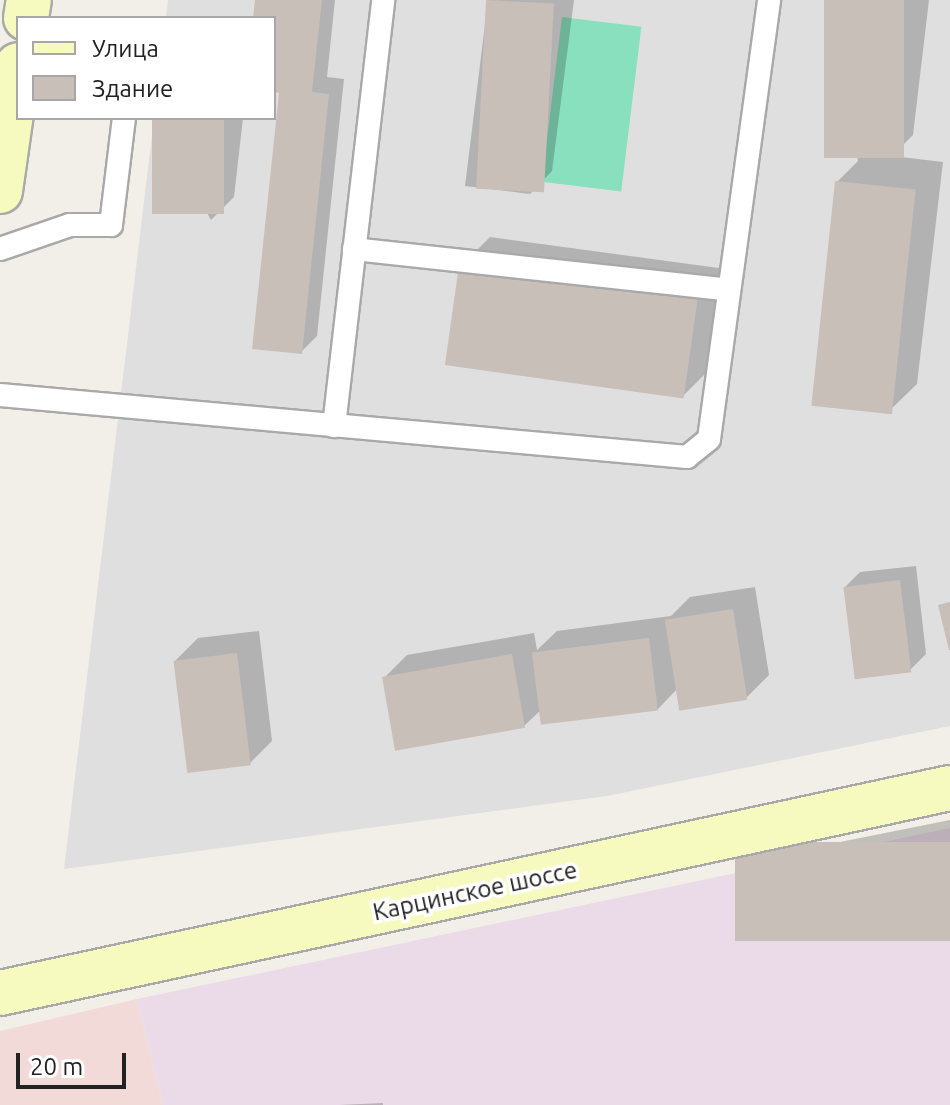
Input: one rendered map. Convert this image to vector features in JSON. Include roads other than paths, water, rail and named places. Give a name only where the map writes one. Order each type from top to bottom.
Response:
[{"type":"main road","points":[[0,191],[16,79]]},
{"type":"main road","name":"Карцинское шоссе","points":[[0,993],[950,788]]},
{"type":"lane","points":[[334,426],[383,0]]},
{"type":"lane","points":[[0,395],[687,457],[709,439],[769,0]]},
{"type":"lane","points":[[0,249],[70,225],[111,225],[124,120]]},
{"type":"lane","points":[[354,249],[729,290]]}]
